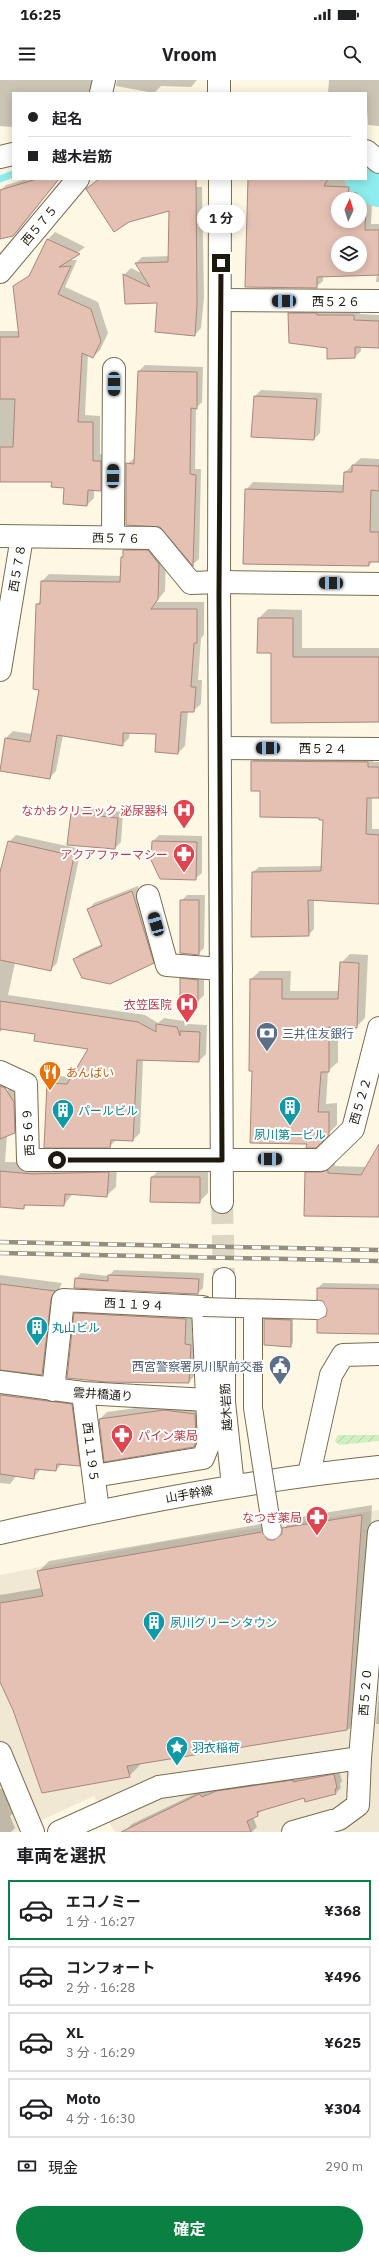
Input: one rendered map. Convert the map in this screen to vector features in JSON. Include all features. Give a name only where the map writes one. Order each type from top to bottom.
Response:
[{"type":"street","points":[[101,92],[104,80]]},
{"type":"street","points":[[219,80],[219,92]]},
{"type":"street","points":[[367,153],[379,162]]},
{"type":"street","points":[[0,157],[12,154]]},
{"type":"street","name":"西５７５","points":[[0,272],[77,180]]},
{"type":"street","points":[[220,180],[219,582],[222,1202]]},
{"type":"street","name":"西５２６","points":[[220,300],[379,301]]},
{"type":"street","points":[[113,538],[114,369]]},
{"type":"street","name":"西５７６","points":[[0,536],[154,538],[191,583],[379,584]]},
{"type":"street","name":"西５７８","points":[[0,670],[22,537]]},
{"type":"street","name":"西５２４","points":[[220,748],[379,749]]},
{"type":"street","points":[[148,896],[167,965],[221,969]]},
{"type":"street","name":"西５２２","points":[[222,1160],[321,1160],[353,1129],[379,1028]]},
{"type":"street","name":"西５６９","points":[[0,1072],[26,1084],[28,1160],[222,1160]]},
{"type":"street","name":"越木岩筋","points":[[224,1279],[224,1402],[233,1486]]},
{"type":"street","name":"西１１９４","points":[[53,1390],[63,1300],[203,1307]]},
{"type":"street","points":[[94,1476],[203,1458],[209,1443],[203,1307],[317,1310]]},
{"type":"street","points":[[253,1309],[253,1408],[272,1530]]},
{"type":"street","points":[[310,1474],[331,1374],[343,1355],[379,1354]]},
{"type":"street","name":"雲井橋通り","points":[[0,1382],[83,1393],[206,1400]]},
{"type":"street","name":"西１１９５","points":[[83,1393],[98,1511]]},
{"type":"street","name":"山手幹線","points":[[0,1533],[98,1511],[233,1486],[310,1474],[379,1468]]},
{"type":"street","name":"西５２０","points":[[293,1832],[339,1819],[358,1805],[360,1758],[379,1532]]},
{"type":"street","points":[[0,1753],[33,1832]]},
{"type":"street","points":[[59,1832],[159,1787],[360,1758]]},
{"type":"shaded area","name":"夙川グリーンタウン","points":[[379,1510],[379,1832],[115,1832],[94,1796],[16,1832],[0,1832],[0,1575],[169,1541]]},
{"type":"green space","points":[[338,1435],[379,1435],[379,1441],[339,1445],[335,1441]]},
{"type":"building","points":[[34,180],[58,180],[13,236],[0,239],[0,190]]},
{"type":"building","points":[[98,180],[196,180],[197,304],[195,336],[155,332],[157,303],[125,304],[123,274],[150,287],[135,263],[168,262],[169,211],[129,222],[114,232],[86,189]]},
{"type":"building","points":[[248,180],[327,180],[324,186],[349,187],[348,192],[331,192],[331,228],[365,228],[365,230],[379,230],[379,275],[317,277],[317,288],[245,287]]},
{"type":"building","points":[[47,239],[80,254],[59,267],[71,266],[58,294],[91,309],[101,341],[93,358],[82,353],[78,422],[93,422],[93,461],[101,461],[101,491],[88,490],[87,506],[63,504],[64,488],[51,487],[52,482],[0,482],[0,447],[13,447],[15,399],[0,399],[0,337],[19,337],[13,286],[29,276]]},
{"type":"building","points":[[288,313],[354,315],[354,320],[379,321],[379,348],[355,347],[355,358],[327,359],[327,348],[289,343]]},
{"type":"building","points":[[138,371],[197,372],[197,409],[191,408],[190,474],[196,475],[193,566],[160,527],[126,525],[126,463],[134,464]]},
{"type":"building","points":[[254,396],[317,399],[314,440],[251,437]]},
{"type":"building","points":[[352,465],[379,466],[379,491],[371,490],[370,532],[379,532],[379,562],[369,562],[369,566],[243,564],[245,489],[343,492],[344,472],[352,472]]},
{"type":"building","points":[[123,550],[148,550],[159,564],[158,599],[151,609],[197,609],[197,643],[194,643],[191,687],[196,687],[194,712],[181,712],[178,754],[155,752],[156,734],[123,733],[123,746],[57,735],[50,779],[0,771],[5,738],[30,742],[39,690],[33,689],[36,604],[40,604],[41,581],[120,582],[121,557],[123,557]]},
{"type":"building","points":[[258,618],[293,618],[293,657],[379,657],[379,722],[271,723],[271,653],[257,653]]},
{"type":"building","points":[[251,761],[368,762],[368,767],[379,767],[379,798],[367,798],[366,834],[379,835],[379,904],[308,900],[309,936],[251,937],[252,872],[321,871],[323,820],[319,820],[319,818],[260,817],[260,791],[251,791]]},
{"type":"building","points":[[71,813],[118,818],[115,849],[67,845]]},
{"type":"building","points":[[8,841],[74,856],[51,971],[0,960],[0,872]]},
{"type":"building","points":[[152,841],[197,842],[196,880],[160,879],[151,860]]},
{"type":"building","points":[[132,891],[154,963],[110,984],[82,978],[73,959],[102,946],[87,909]]},
{"type":"building","points":[[180,900],[199,900],[199,955],[180,953]]},
{"type":"building","points":[[340,962],[359,963],[357,1028],[329,1027],[329,1072],[321,1072],[318,1112],[329,1112],[329,1135],[316,1148],[306,1148],[307,1144],[250,1143],[252,1071],[249,1071],[250,979],[282,979],[282,999],[338,999]]},
{"type":"building","points":[[180,978],[198,980],[198,1002],[180,998]]},
{"type":"building","points":[[0,1001],[138,1022],[156,1032],[156,1024],[177,1027],[180,1036],[180,1031],[200,1032],[199,1062],[137,1060],[133,1141],[111,1140],[110,1148],[44,1148],[47,1083],[67,1084],[88,1049],[34,1041],[35,1034],[0,1029]]},
{"type":"building","points":[[0,1086],[5,1088],[14,1102],[15,1133],[0,1139]]},
{"type":"building","points":[[379,1144],[379,1217],[304,1216],[305,1172],[321,1172],[328,1170],[328,1173],[361,1175]]},
{"type":"building","points":[[0,1171],[32,1174],[109,1172],[107,1197],[65,1194],[64,1206],[24,1205],[24,1209],[0,1207]]},
{"type":"building","points":[[151,1177],[200,1177],[200,1203],[150,1202]]},
{"type":"building","points":[[108,1275],[199,1279],[198,1294],[74,1288],[75,1278],[108,1281]]},
{"type":"building","points":[[0,1284],[55,1291],[51,1299],[42,1375],[0,1370]]},
{"type":"building","points":[[317,1288],[379,1289],[379,1334],[317,1333],[317,1320],[326,1316],[327,1310],[323,1301],[317,1300]]},
{"type":"building","points":[[74,1313],[186,1319],[185,1344],[191,1345],[189,1383],[106,1382],[67,1378]]},
{"type":"building","points":[[264,1319],[291,1320],[291,1347],[264,1345]]},
{"type":"building","points":[[0,1395],[72,1404],[80,1466],[57,1464],[56,1471],[35,1469],[34,1479],[0,1474]]},
{"type":"building","points":[[164,1410],[195,1414],[196,1441],[194,1447],[104,1462],[99,1419]]},
{"type":"building","name":"夙川グリーンタウン","points":[[362,1515],[347,1730],[127,1766],[130,1777],[42,1793],[13,1710],[0,1682],[0,1603],[43,1596],[37,1571],[262,1532],[268,1540],[274,1540],[282,1534],[282,1528]]},
{"type":"building","points":[[334,1774],[337,1788],[335,1789],[336,1794],[305,1802],[304,1798],[257,1812],[258,1816],[247,1821],[251,1832],[121,1832],[199,1794],[202,1797],[216,1791],[293,1780],[293,1782]]},
{"type":"waterway","points":[[0,179],[12,174]]},
{"type":"waterway","points":[[367,176],[379,185]]},
{"type":"tunnel","points":[[222,1202],[224,1279]]},
{"type":"railway","points":[[0,1242],[379,1250]]},
{"type":"railway","points":[[0,1253],[379,1261]]},
{"type":"place","name":"なかおクリニック 泌尿器科","points":[[184,830]]},
{"type":"place","name":"アクアファーマシー","points":[[184,874]]},
{"type":"place","name":"衣笠医院","points":[[187,1024]]},
{"type":"place","name":"三井住友銀行","points":[[267,1052]]},
{"type":"place","name":"あんばい","points":[[50,1092]]},
{"type":"place","name":"夙川第一ビル","points":[[290,1126]]},
{"type":"place","name":"パールビル","points":[[63,1130]]},
{"type":"place","name":"丸山ビル","points":[[37,1346]]},
{"type":"place","name":"西宮警察署夙川駅前交番","points":[[280,1386]]},
{"type":"place","name":"パイン薬局","points":[[122,1454]]},
{"type":"place","name":"なつぎ薬局","points":[[317,1536]]},
{"type":"place","name":"夙川グリーンタウン","points":[[154,1642]]},
{"type":"place","name":"羽衣稲荷","points":[[177,1766]]},
{"type":"route","points":[[57,1160],[222,1160],[219,597],[221,263]]}]
